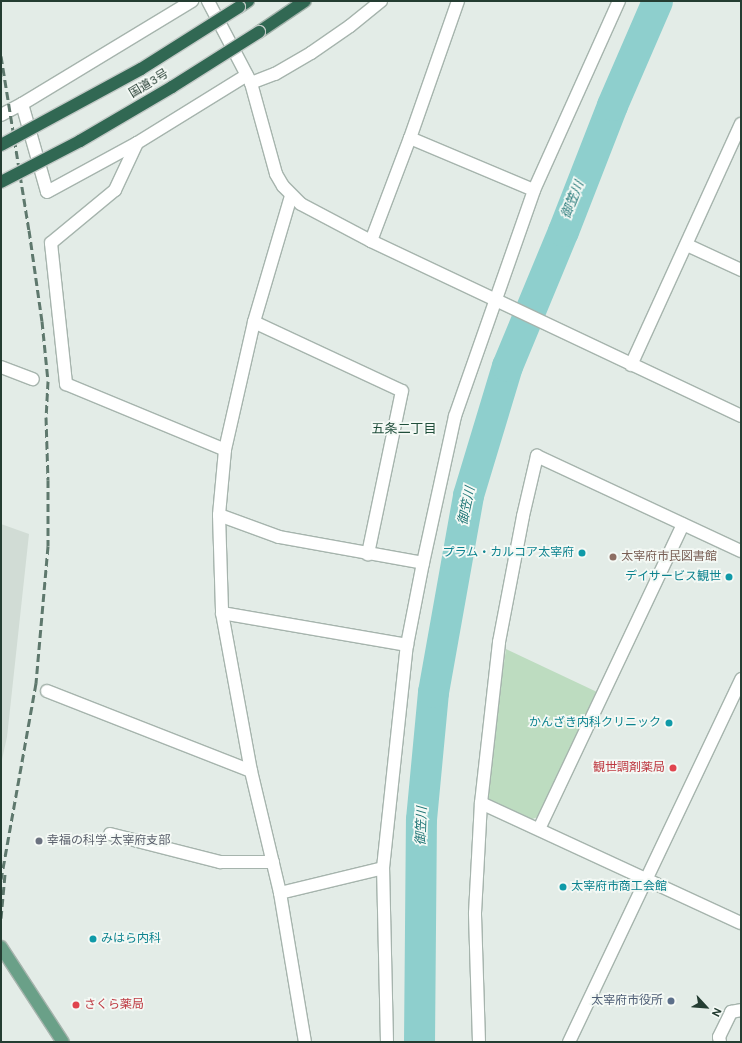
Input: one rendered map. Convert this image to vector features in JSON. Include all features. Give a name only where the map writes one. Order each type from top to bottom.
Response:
[{"type":"highway","name":"国道3号","points":[[1,182],[86,138],[172,87],[305,1]]},
{"type":"highway","name":"国道3号","points":[[1,145],[141,69],[243,4]]},
{"type":"main road","points":[[1,947],[64,1042]]},
{"type":"street","points":[[1,115],[22,104],[192,1]]},
{"type":"street","points":[[208,1],[249,79],[271,159],[283,186],[291,196],[310,211],[741,416]]},
{"type":"street","points":[[22,104],[47,192],[137,144],[249,79],[274,74],[311,53],[350,26],[381,1]]},
{"type":"street","points":[[371,241],[410,138],[458,1]]},
{"type":"street","points":[[387,1042],[383,868],[407,645],[455,416],[497,300],[534,190],[619,1]]},
{"type":"street","points":[[631,365],[741,124]]},
{"type":"street","points":[[410,138],[534,190]]},
{"type":"street","points":[[137,144],[115,190],[51,243],[66,384],[225,450]]},
{"type":"street","points":[[291,196],[254,322],[225,450],[218,516],[222,613],[251,771],[280,892],[305,1042]]},
{"type":"street","points":[[687,245],[741,270]]},
{"type":"street","points":[[254,322],[402,391],[368,554]]},
{"type":"street","points":[[1,366],[33,379]]},
{"type":"street","points":[[479,1042],[475,913],[481,803],[499,642],[537,456],[741,551]]},
{"type":"street","points":[[218,516],[279,537],[423,563]]},
{"type":"street","points":[[539,829],[683,524]]},
{"type":"street","points":[[222,613],[407,645]]},
{"type":"street","points":[[569,1042],[741,679]]},
{"type":"street","points":[[47,691],[251,771]]},
{"type":"street","points":[[481,803],[741,923]]},
{"type":"street","points":[[110,834],[220,862],[273,862]]},
{"type":"street","points":[[280,892],[383,868]]},
{"type":"street","points":[[720,1042],[719,1037],[731,1012],[741,1010]]},
{"type":"shaded area","points":[[1,524],[29,534],[7,737],[1,764]]},
{"type":"green space","points":[[506,649],[597,692],[540,816],[530,820],[484,799]]},
{"type":"waterway","name":"御笠川","points":[[419,1042],[421,819],[433,692],[468,495],[507,366],[563,231],[612,105],[657,1]]},
{"type":"railway","points":[[1,56],[29,230],[42,321],[48,381],[46,417],[48,546],[36,683],[1,879]]},
{"type":"railway","points":[[1,918],[5,874]]},
{"type":"place","name":"プラム・カルコア太宰府","points":[[582,553]]},
{"type":"place","name":"太宰府市民図書館","points":[[613,557]]},
{"type":"place","name":"デイサービス観世","points":[[729,577]]},
{"type":"place","name":"かんざき内科クリニック","points":[[669,723]]},
{"type":"place","name":"観世調剤薬局","points":[[673,768]]},
{"type":"place","name":"幸福の科学 太宰府支部","points":[[39,841]]},
{"type":"place","name":"太宰府市商工会館","points":[[563,887]]},
{"type":"place","name":"みはら内科","points":[[93,939]]},
{"type":"place","name":"太宰府市役所","points":[[671,1001]]},
{"type":"place","name":"さくら薬局","points":[[76,1005]]},
{"type":"district","name":"五条二丁目","points":[[404,429]]}]
